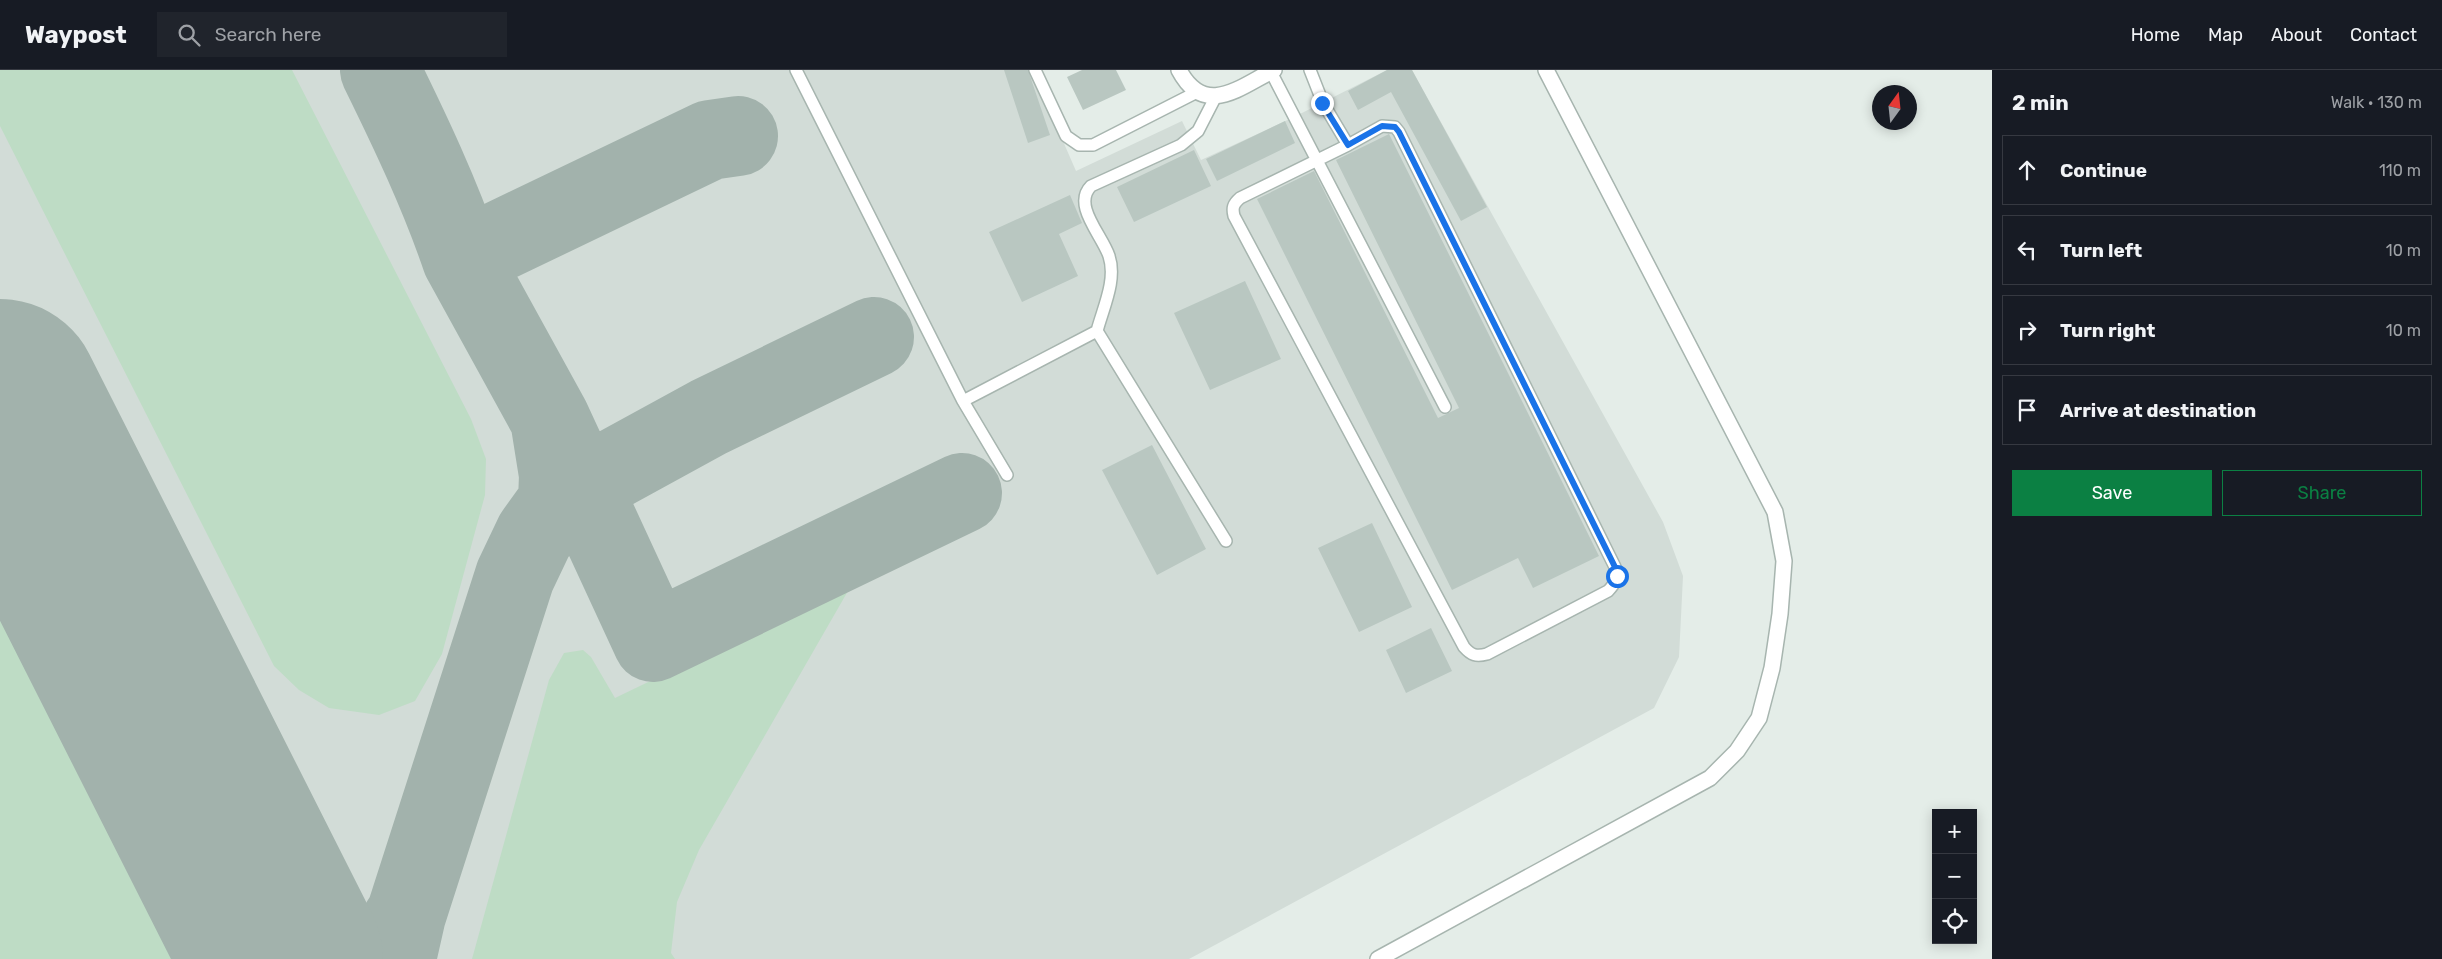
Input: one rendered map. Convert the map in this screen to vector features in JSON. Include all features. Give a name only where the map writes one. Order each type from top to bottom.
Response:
[{"type":"street","points":[[1179,70],[1187,83],[1199,92],[1216,96],[1234,93],[1272,71]]},
{"type":"street","points":[[1378,959],[1710,778],[1737,751],[1759,718],[1772,668],[1780,614],[1784,561],[1775,512],[1546,70]]},
{"type":"lane","points":[[796,70],[963,400],[1007,475]]},
{"type":"lane","points":[[1035,70],[1066,136],[1079,146],[1093,145],[1199,92]]},
{"type":"lane","points":[[1310,70],[1322,103],[1348,145]]},
{"type":"lane","points":[[1272,71],[1445,407]]},
{"type":"lane","points":[[1216,96],[1198,132],[1181,145],[1091,186],[1086,192],[1084,199],[1085,208],[1110,258],[1111,275],[1096,331],[1226,541]]},
{"type":"lane","points":[[1382,126],[1395,127],[1399,132],[1615,567],[1617,576],[1615,585],[1608,591],[1487,654],[1478,656],[1470,653],[1464,647],[1234,216],[1233,209],[1235,203],[1240,198],[1348,145],[1382,126]]},
{"type":"lane","points":[[963,400],[1096,331]]},
{"type":"shaded area","points":[[0,70],[1032,70],[1076,171],[1182,121],[1201,160],[1294,117],[1387,70],[1412,70],[1663,522],[1683,576],[1679,657],[1654,708],[1189,959],[0,959]]},
{"type":"green space","points":[[0,70],[292,70],[471,419],[486,459],[485,495],[442,654],[415,701],[379,715],[329,708],[299,690],[274,666],[0,126]]},
{"type":"green space","points":[[852,584],[699,850],[677,902],[671,953],[675,959],[472,959],[549,680],[564,653],[583,650],[591,657],[615,698]]},
{"type":"green space","points":[[0,601],[185,959],[0,959]]},
{"type":"building","points":[[1004,70],[1028,70],[1050,135],[1028,143]]},
{"type":"building","points":[[1082,70],[1116,70],[1126,90],[1083,110],[1067,77]]},
{"type":"building","points":[[1387,70],[1412,70],[1487,207],[1461,221],[1391,92],[1358,110],[1348,91]]},
{"type":"building","points":[[1285,121],[1295,143],[1217,181],[1206,159]]},
{"type":"building","points":[[1389,134],[1599,556],[1533,588],[1518,558],[1452,590],[1257,199],[1314,171],[1438,418],[1459,408],[1336,160]]},
{"type":"building","points":[[1194,150],[1211,186],[1134,222],[1117,187]]},
{"type":"building","points":[[1070,195],[1082,223],[1059,234],[1078,276],[1022,302],[989,232]]},
{"type":"building","points":[[1245,281],[1281,359],[1210,390],[1174,313]]},
{"type":"building","points":[[1152,445],[1206,549],[1157,575],[1102,470]]},
{"type":"building","points":[[1372,523],[1412,607],[1359,632],[1318,548]]},
{"type":"building","points":[[1431,628],[1452,671],[1406,693],[1386,650]]},
{"type":"taxiway","points":[[380,70],[434,187],[462,259],[550,419],[653,642],[962,493]]},
{"type":"taxiway","points":[[462,259],[710,140],[738,136]]},
{"type":"taxiway","points":[[542,527],[581,487],[709,417],[874,337]]},
{"type":"taxiway","points":[[396,959],[406,915],[515,576],[535,534],[558,502],[559,475],[551,425]]},
{"type":"taxiway","points":[[258,911],[277,932],[293,942],[322,952],[337,953],[352,952],[381,943],[393,935],[406,915]]},
{"type":"runway","points":[[0,399],[283,959]]},
{"type":"route","points":[[1322,103],[1348,145],[1382,126],[1395,127],[1399,132],[1615,567],[1617,576]]}]
